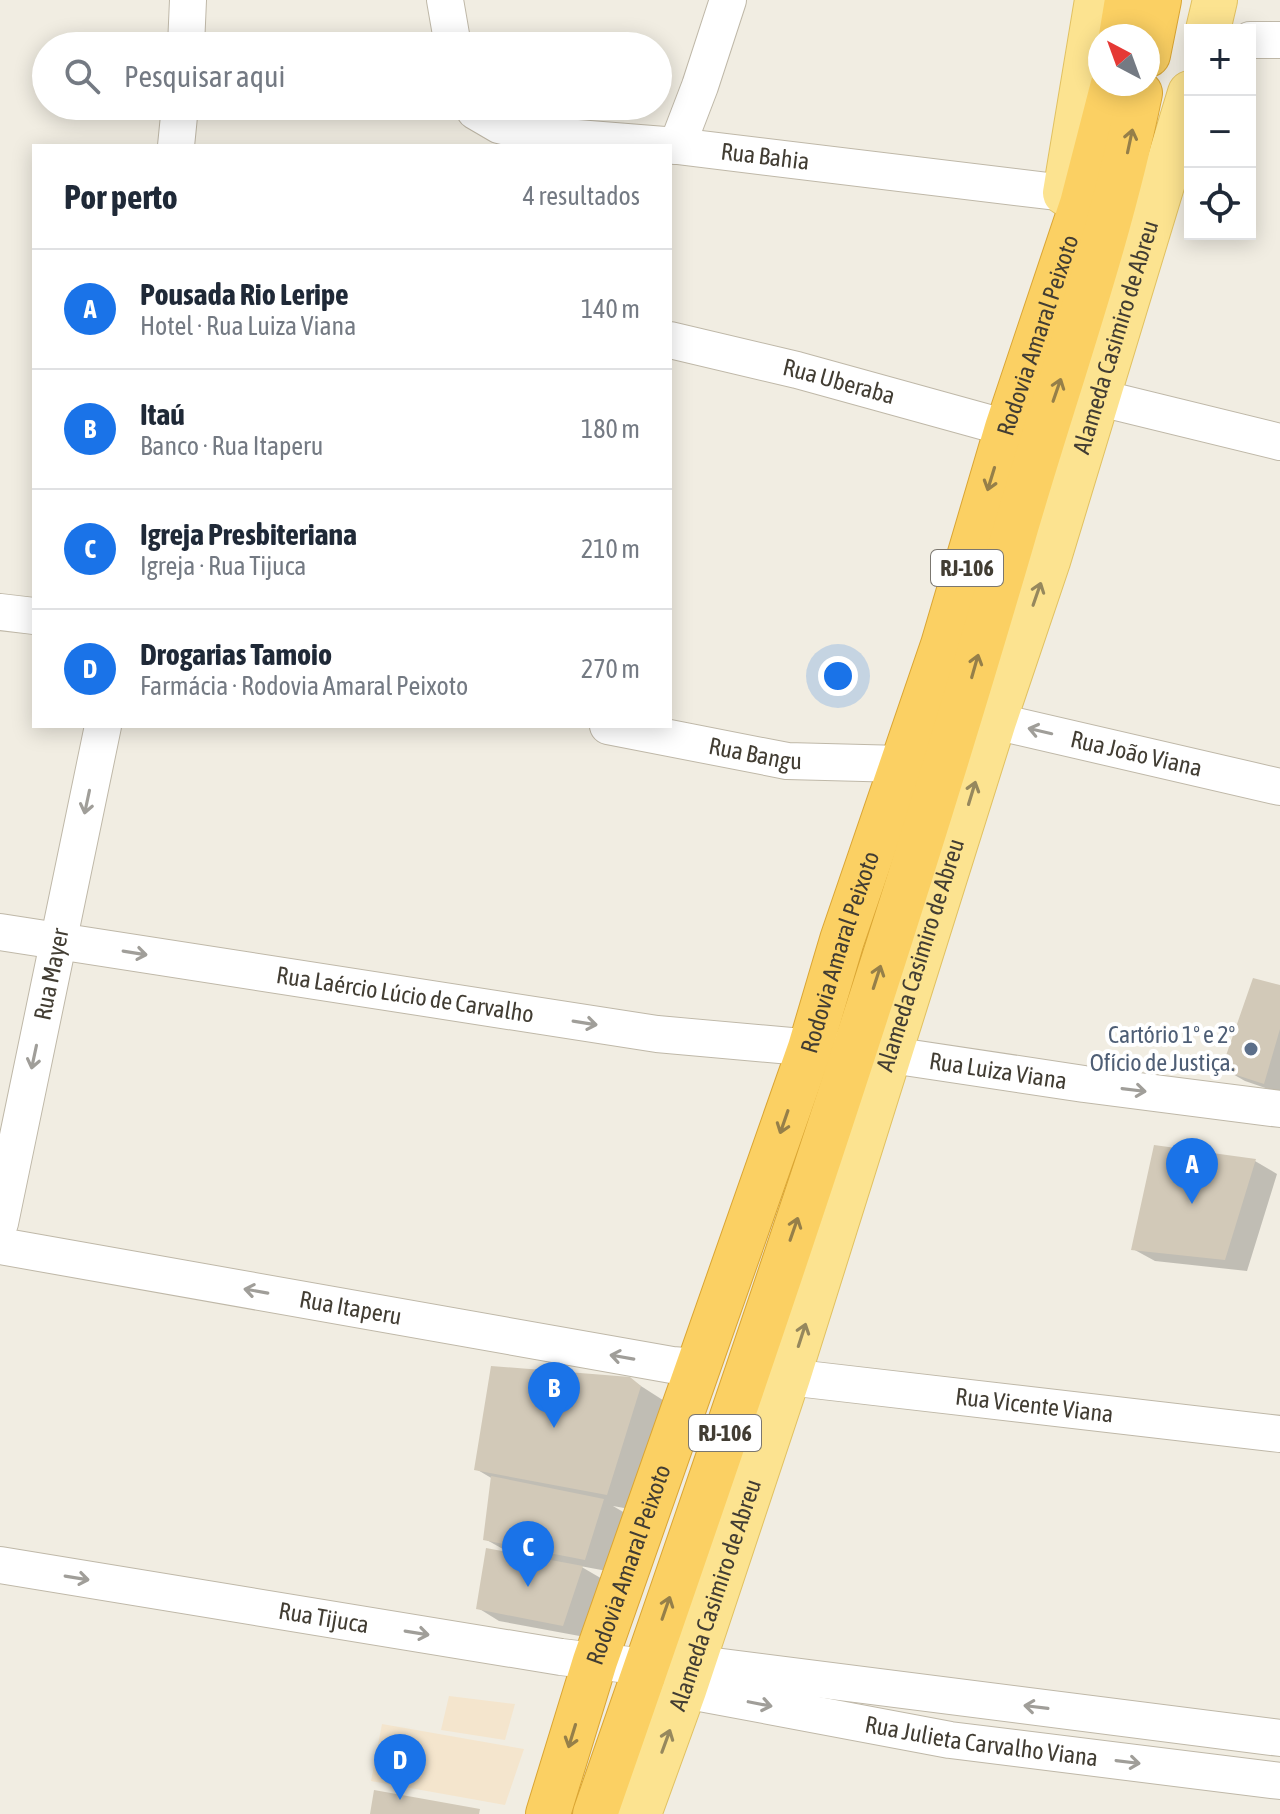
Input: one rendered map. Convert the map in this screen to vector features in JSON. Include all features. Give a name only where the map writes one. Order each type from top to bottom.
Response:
[{"type":"highway","points":[[1123,24],[1127,0]]},
{"type":"highway","points":[[1154,24],[1159,0]]},
{"type":"highway","name":"Rodovia Amaral Peixoto","points":[[548,1814],[595,1661],[810,1048],[842,940],[968,564],[1074,199],[1109,96]]},
{"type":"highway","name":"Rodovia Amaral Peixoto","points":[[595,1814],[872,1053],[954,741],[1045,426],[1091,289],[1124,173],[1140,96]]},
{"type":"highway","points":[[902,764],[934,752],[994,721]]},
{"type":"main road","points":[[1074,199],[1097,0]]},
{"type":"main road","points":[[1209,24],[1215,0]]},
{"type":"main road","name":"Alameda Casimiro de Abreu","points":[[639,1814],[788,1377],[872,1053],[994,721],[1048,561],[1189,96]]},
{"type":"street","points":[[187,32],[188,0]]},
{"type":"street","points":[[445,0],[451,32]]},
{"type":"street","points":[[677,146],[728,0]]},
{"type":"street","points":[[1256,40],[1280,40]]},
{"type":"street","points":[[176,144],[179,120]]},
{"type":"street","name":"Rua Bahia","points":[[490,120],[539,135],[652,144]]},
{"type":"street","name":"Rua Bahia","points":[[672,146],[1074,199]]},
{"type":"street","name":"Rua Uberaba","points":[[672,340],[809,373],[1007,428]]},
{"type":"street","points":[[1096,397],[1280,442]]},
{"type":"street","points":[[0,612],[32,616]]},
{"type":"street","name":"Rua João Viana","points":[[994,721],[1280,787]]},
{"type":"street","name":"Rua Mayer","points":[[0,1223],[103,728]]},
{"type":"street","name":"Rua Bangu","points":[[618,728],[787,761],[902,764]]},
{"type":"street","name":"Rua Laércio Lúcio de Carvalho","points":[[0,932],[657,1034],[810,1048]]},
{"type":"street","name":"Rua Luiza Viana","points":[[810,1048],[872,1053],[1280,1109]]},
{"type":"street","name":"Rua Itaperu","points":[[0,1246],[672,1365],[699,1367]]},
{"type":"street","name":"Rua Vicente Viana","points":[[788,1377],[1280,1434]]},
{"type":"street","name":"Rua Tijuca","points":[[0,1565],[646,1667]]},
{"type":"street","name":"Rua Julieta Carvalho Viana","points":[[688,1677],[1280,1738]]},
{"type":"street","name":"Rua Julieta Carvalho Viana","points":[[688,1677],[950,1740],[1280,1781]]},
{"type":"shaded area","points":[[449,1696],[515,1704],[505,1740],[441,1730]]},
{"type":"shaded area","points":[[382,1724],[524,1749],[505,1805],[371,1781]]},
{"type":"building","name":"Cartório 1º e 2º Ofício de Justiça.","points":[[1253,978],[1280,985],[1280,1029],[1264,1084],[1221,1070]]},
{"type":"building","points":[[1154,1145],[1256,1159],[1225,1260],[1131,1250]]},
{"type":"building","points":[[491,1366],[630,1377],[641,1386],[607,1495],[474,1470]]},
{"type":"building","points":[[491,1476],[604,1499],[585,1560],[483,1540]]},
{"type":"building","points":[[486,1548],[583,1566],[563,1626],[476,1609]]},
{"type":"building","points":[[374,1790],[480,1809],[479,1814],[370,1814]]},
{"type":"place","name":"Cartório 1º e 2º Ofício de Justiça.","points":[[1251,1049]]},
{"type":"place","name":"Pousada Rio Leripe","points":[[1192,1204]]},
{"type":"place","name":"Itaú","points":[[554,1428]]},
{"type":"place","name":"Igreja Presbiteriana","points":[[528,1587]]},
{"type":"place","name":"Drogarias Tamoio","points":[[400,1800]]}]
